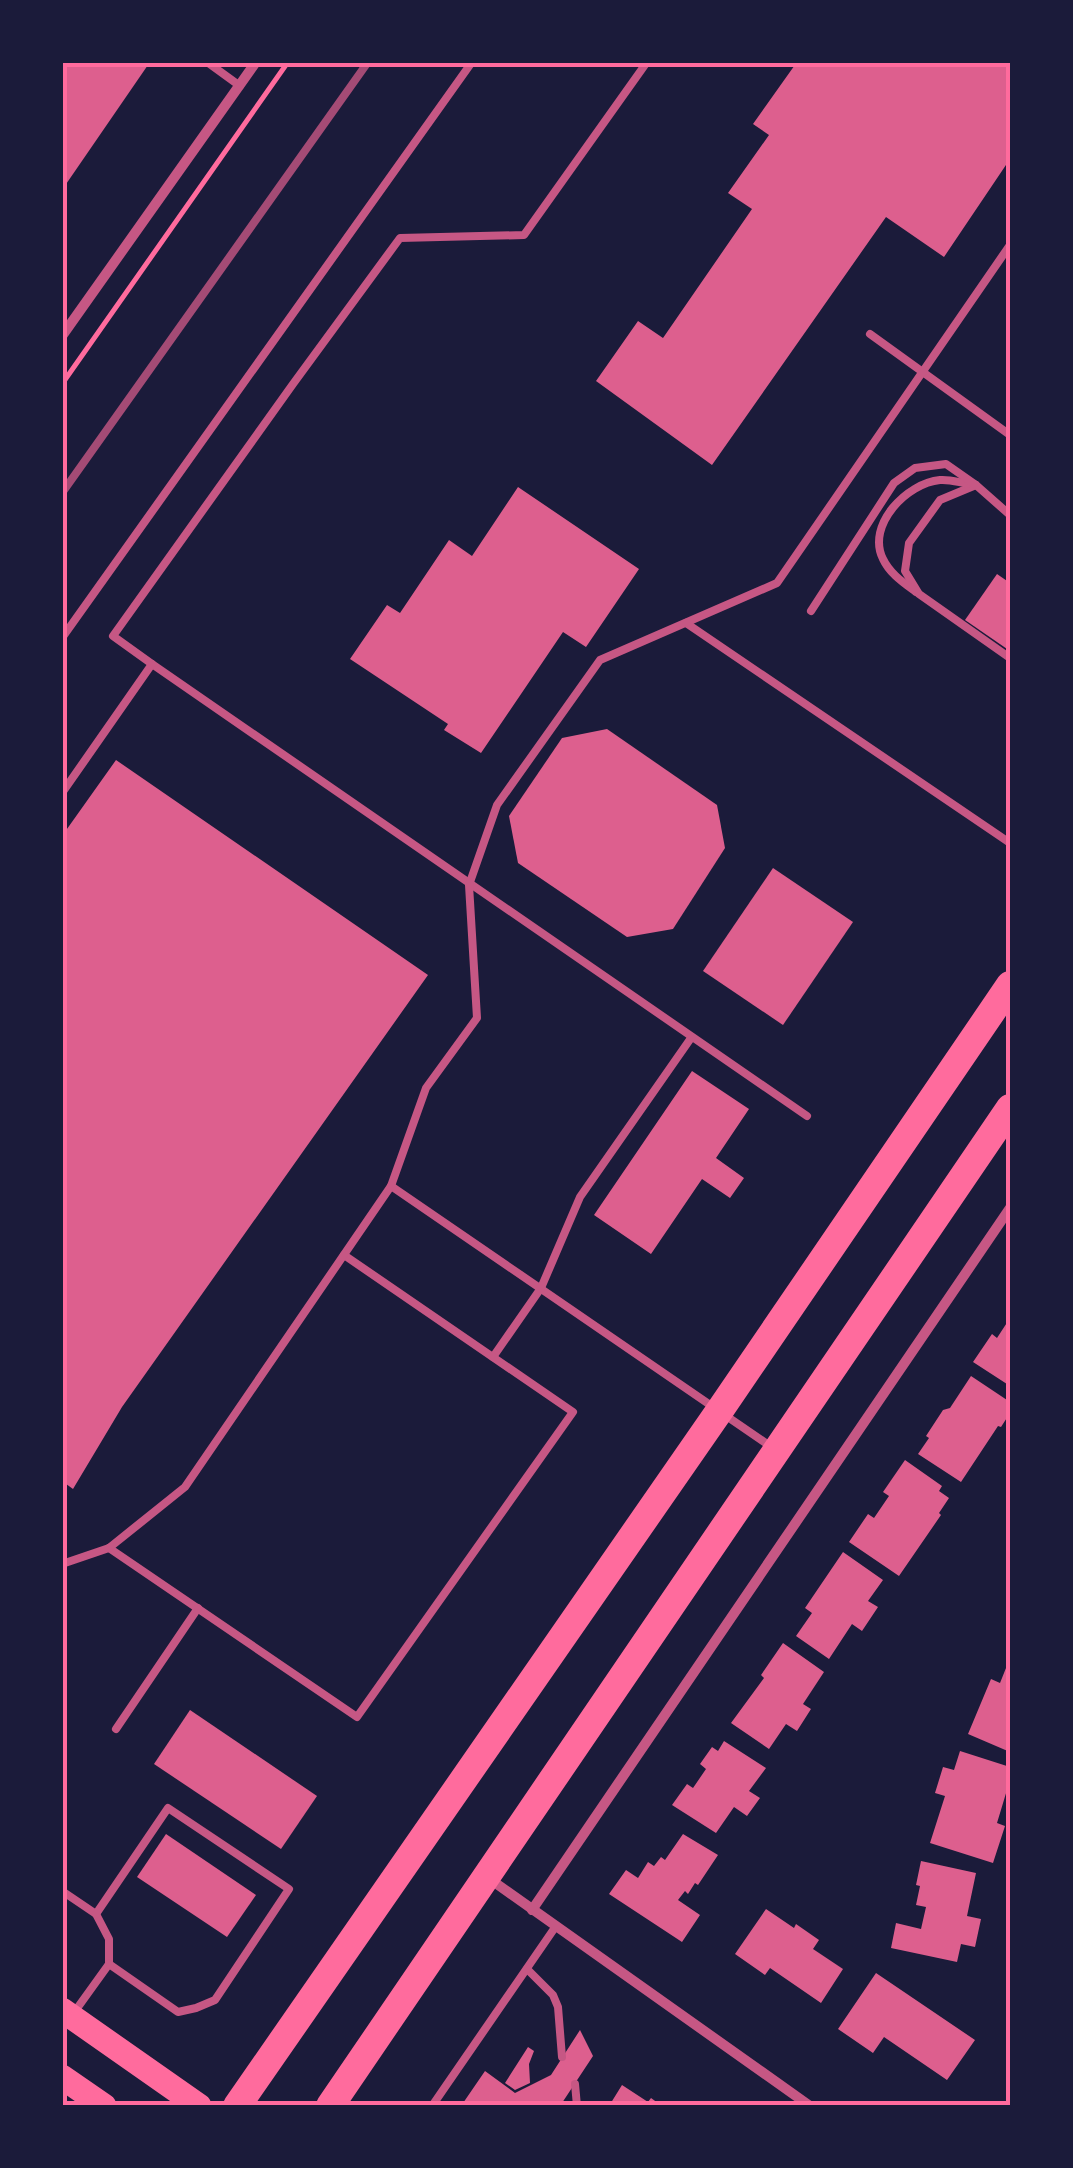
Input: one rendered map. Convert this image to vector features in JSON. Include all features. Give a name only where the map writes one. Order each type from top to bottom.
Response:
[{"type":"highway","points":[[238,2106],[1010,985]]},
{"type":"highway","points":[[330,2106],[1010,1108]]},
{"type":"main road","points":[[67,2013],[199,2106]]},
{"type":"main road","points":[[62,2077],[104,2106]]},
{"type":"street","points":[[62,336],[256,62]]},
{"type":"street","points":[[532,1910],[1010,1208]]},
{"type":"street","points":[[486,1876],[810,2106]]},
{"type":"lane","points":[[207,62],[240,86]]},
{"type":"lane","points":[[62,638],[472,62]]},
{"type":"lane","points":[[647,62],[524,235],[400,238],[113,636],[807,1116]]},
{"type":"lane","points":[[62,1564],[109,1548],[185,1487],[391,1186],[426,1088],[477,1018],[469,885],[497,805],[600,660],[777,583],[1010,245]]},
{"type":"lane","points":[[870,334],[1010,435]]},
{"type":"lane","points":[[812,611],[894,483],[916,468],[946,464],[1010,515]]},
{"type":"lane","points":[[976,485],[941,480],[913,487],[894,506],[880,531],[881,556],[896,576],[1010,658]]},
{"type":"lane","points":[[919,594],[906,570],[909,543],[940,500],[976,485]]},
{"type":"lane","points":[[686,624],[1010,843]]},
{"type":"lane","points":[[62,792],[152,664]]},
{"type":"lane","points":[[492,1357],[541,1288],[580,1196],[691,1038]]},
{"type":"lane","points":[[391,1186],[776,1451]]},
{"type":"lane","points":[[109,1548],[357,1717],[572,1412],[344,1256]]},
{"type":"lane","points":[[116,1729],[198,1608]]},
{"type":"lane","points":[[96,1914],[168,1808],[289,1890],[215,2000],[196,2008],[178,2012],[110,1964]]},
{"type":"lane","points":[[62,1890],[96,1914],[109,1939],[110,1964],[67,2013]]},
{"type":"lane","points":[[432,2106],[556,1926]]},
{"type":"lane","points":[[527,1969],[553,1996],[558,2007],[562,2057]]},
{"type":"lane","points":[[574,2084],[576,2106]]},
{"type":"path","points":[[62,384],[288,62]]},
{"type":"building","points":[[62,62],[150,62],[62,190]]},
{"type":"building","points":[[797,62],[1010,62],[1010,159],[944,257],[886,217],[712,465],[596,381],[638,321],[663,338],[752,209],[728,193],[769,135],[753,124]]},
{"type":"building","points":[[518,487],[639,569],[586,647],[563,632],[481,753],[444,730],[448,724],[350,659],[387,605],[400,613],[449,540],[472,556]]},
{"type":"building","points":[[997,574],[1010,583],[1010,651],[965,620]]},
{"type":"building","points":[[607,729],[717,805],[725,848],[673,929],[627,937],[518,863],[509,816],[562,738]]},
{"type":"building","points":[[116,760],[428,975],[122,1407],[73,1489],[62,1481],[62,836]]},
{"type":"building","points":[[773,868],[853,922],[783,1025],[703,971]]},
{"type":"building","points":[[692,1071],[749,1109],[716,1158],[744,1178],[730,1198],[702,1179],[651,1254],[594,1215]]},
{"type":"building","points":[[1010,1318],[1010,1386],[973,1362],[992,1334],[997,1338]]},
{"type":"building","points":[[971,1376],[1010,1402],[1010,1413],[961,1482],[918,1454],[943,1410],[950,1408]]},
{"type":"building","points":[[905,1460],[942,1486],[939,1491],[949,1498],[899,1576],[849,1542],[868,1514],[874,1518],[889,1496],[883,1492]]},
{"type":"building","points":[[843,1552],[883,1580],[868,1601],[878,1607],[862,1631],[852,1624],[829,1659],[796,1636],[812,1613],[805,1608]]},
{"type":"building","points":[[783,1643],[824,1672],[803,1704],[811,1709],[797,1731],[786,1724],[769,1749],[731,1723],[764,1678],[761,1675]]},
{"type":"building","points":[[1010,1658],[1010,1752],[968,1734],[991,1679],[1000,1683]]},
{"type":"building","points":[[190,1710],[317,1796],[281,1849],[154,1764]]},
{"type":"building","points":[[724,1741],[766,1768],[749,1791],[760,1798],[747,1816],[734,1807],[716,1833],[672,1805],[687,1784],[693,1788],[706,1769],[700,1764],[712,1747],[718,1751]]},
{"type":"building","points":[[960,1751],[1010,1767],[997,1823],[1005,1826],[993,1863],[930,1843],[945,1796],[935,1793],[943,1767],[954,1770]]},
{"type":"building","points":[[166,1834],[256,1895],[227,1937],[137,1877]]},
{"type":"building","points":[[683,1834],[718,1855],[698,1885],[695,1883],[678,1900],[700,1915],[682,1942],[609,1894],[626,1870],[638,1878],[648,1862],[654,1866],[661,1857],[665,1860]]},
{"type":"building","points":[[921,1861],[976,1873],[967,1916],[981,1919],[975,1947],[961,1944],[957,1962],[891,1948],[896,1923],[921,1929],[926,1907],[916,1905],[920,1886],[916,1885]]},
{"type":"building","points":[[766,1909],[819,1940],[813,1949],[843,1969],[821,2003],[770,1968],[765,1975],[735,1954]]},
{"type":"building","points":[[876,1973],[975,2040],[947,2080],[884,2037],[873,2053],[838,2029]]},
{"type":"building","points":[[580,2030],[593,2056],[560,2106],[461,2106],[485,2071],[515,2093],[551,2075]]},
{"type":"building","points":[[528,2047],[534,2051],[529,2064],[530,2083],[515,2090],[505,2083]]},
{"type":"building","points":[[622,2085],[648,2102],[651,2098],[662,2106],[609,2106]]},
{"type":"railway","points":[[62,493],[368,62]]}]
